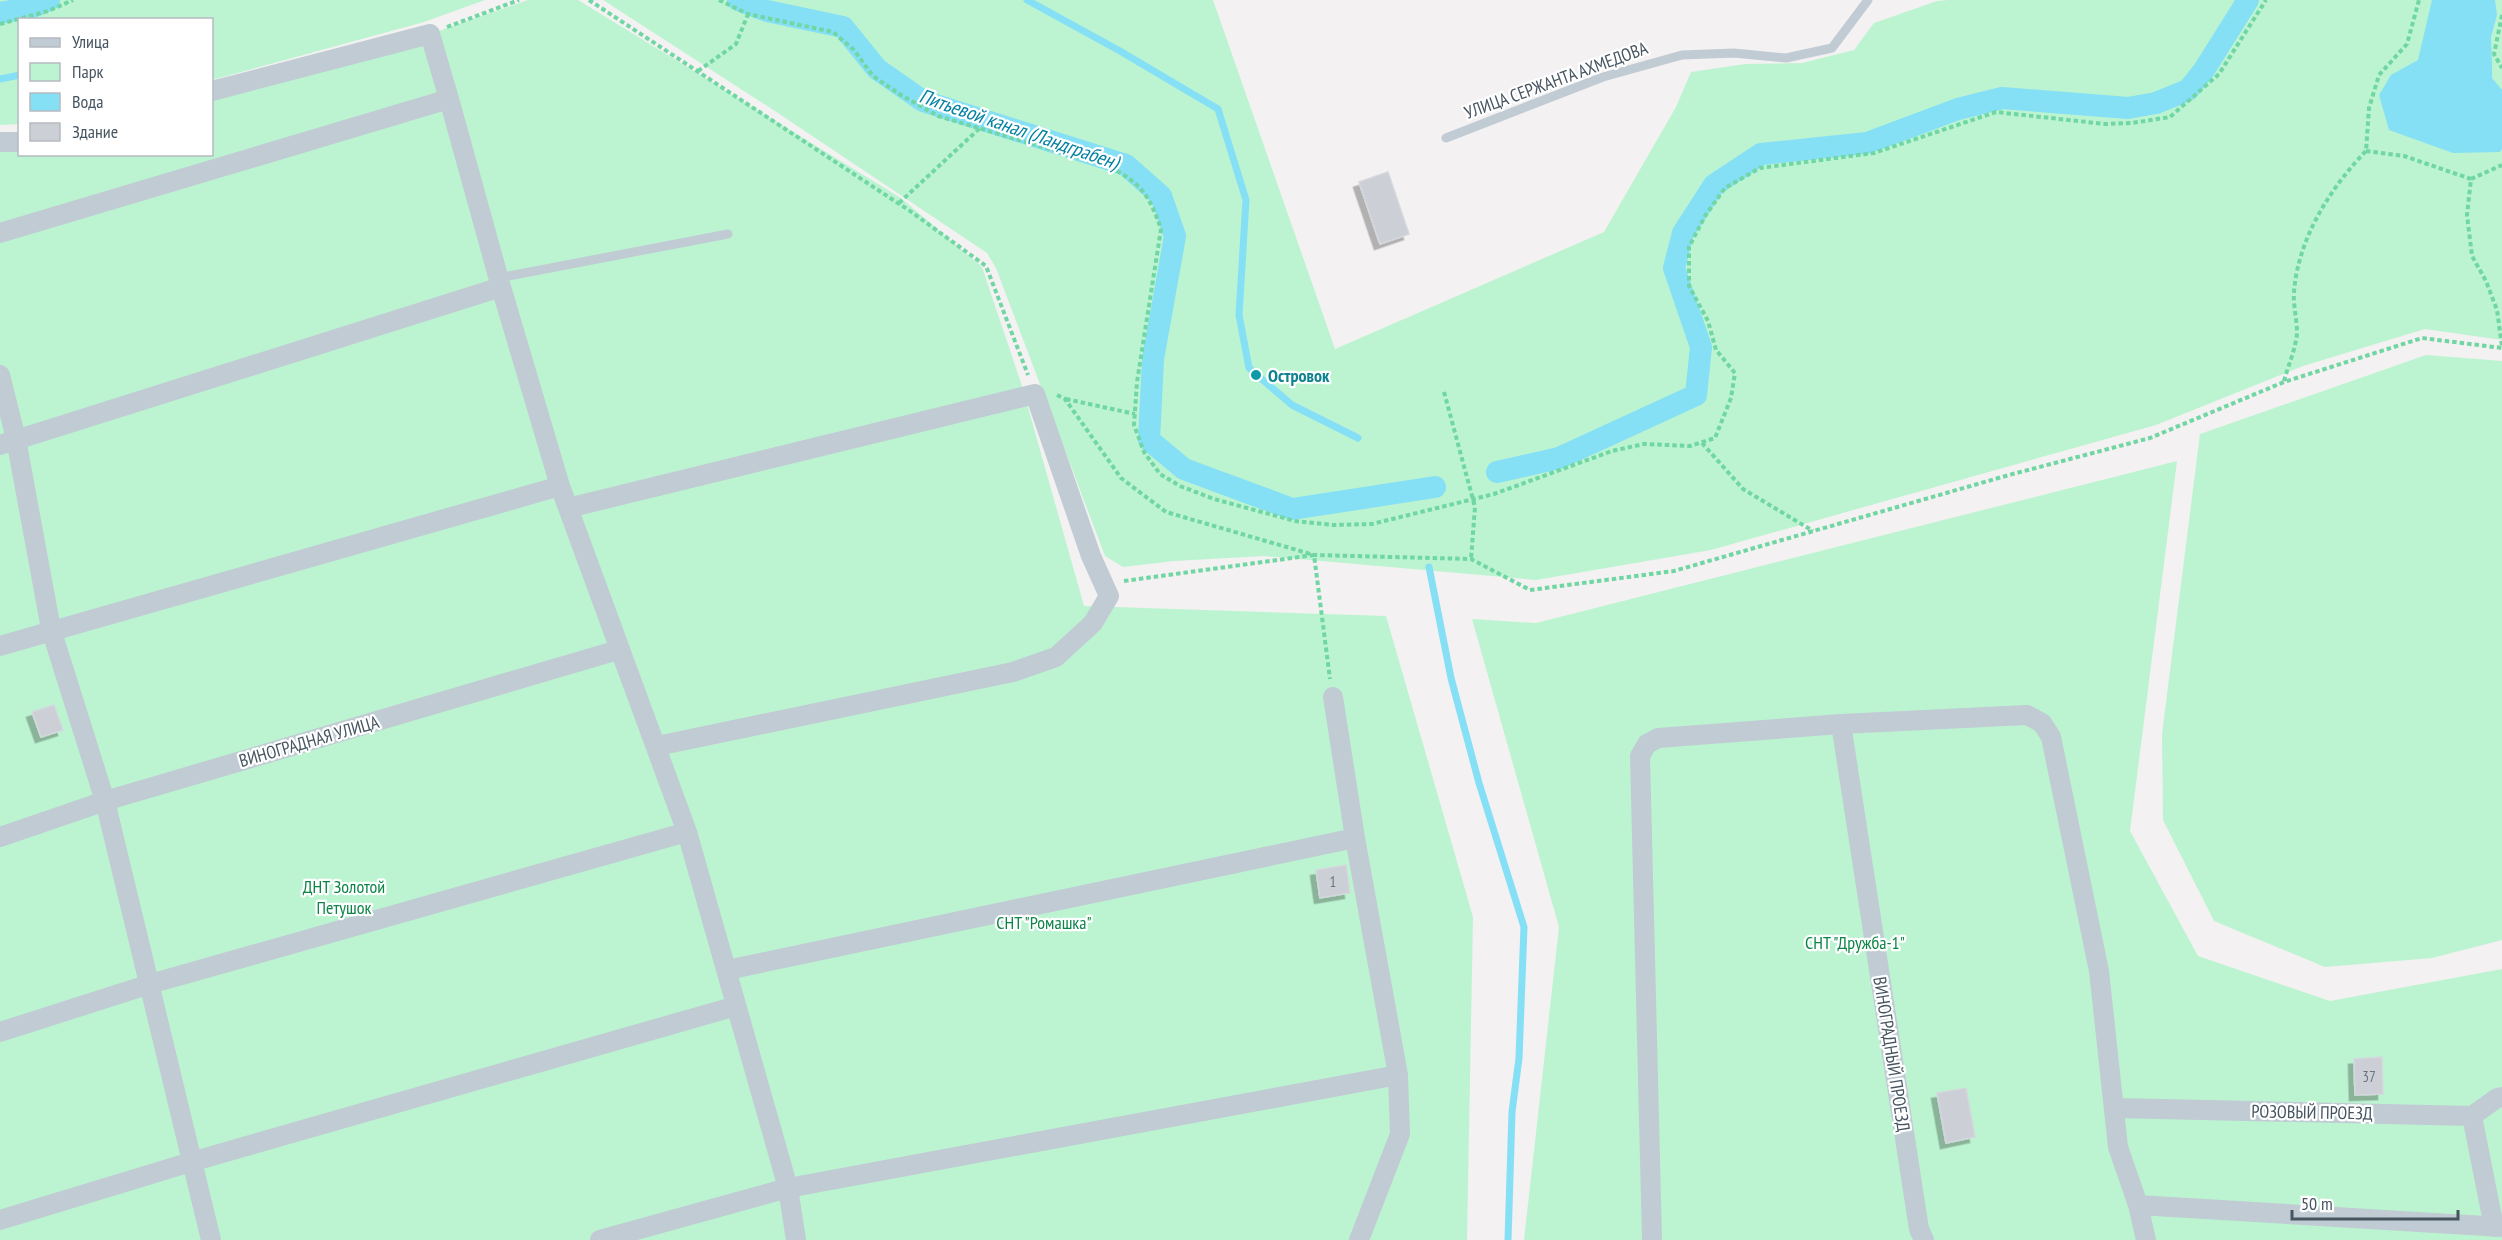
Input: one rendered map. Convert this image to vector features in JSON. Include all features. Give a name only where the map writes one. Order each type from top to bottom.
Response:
[{"type":"street","points":[[213,91],[430,34],[499,282],[560,486],[618,650],[657,746],[687,832],[788,1188],[796,1240]]},
{"type":"street","points":[[0,232],[448,99]]},
{"type":"street","points":[[0,142],[18,142]]},
{"type":"street","points":[[8,442],[499,282]]},
{"type":"street","points":[[0,375],[8,442],[51,629],[105,801],[191,1162],[212,1240]]},
{"type":"street","points":[[568,508],[1035,394],[1091,556],[1109,596],[1093,623],[1056,657],[1013,672],[657,746]]},
{"type":"street","points":[[0,646],[51,629],[560,486]]},
{"type":"street","name":"ВИНОГРАДНАЯ УЛИЦА","points":[[0,837],[105,801],[618,650]]},
{"type":"street","points":[[1333,697],[1355,838],[1398,1075],[1400,1134],[1359,1240]]},
{"type":"street","points":[[1652,1240],[1641,756],[1647,744],[1658,738],[1841,724],[2027,715],[2042,723],[2051,737],[2099,971],[2118,1147],[2138,1205],[2146,1240]]},
{"type":"street","name":"ВИНОГРАДНЫЙ ПРОЕЗД","points":[[1841,724],[1919,1229],[1924,1240]]},
{"type":"street","points":[[0,1032],[150,984],[687,832]]},
{"type":"street","points":[[727,970],[1355,838]]},
{"type":"street","points":[[0,1220],[191,1162],[736,1006]]},
{"type":"street","points":[[600,1240],[788,1188],[1398,1075]]},
{"type":"street","points":[[2138,1205],[2498,1227],[2472,1116],[2497,1098],[2502,1097]]},
{"type":"street","name":"РОЗОВЫЙ ПРОЕЗД","points":[[2115,1108],[2472,1116]]},
{"type":"lane","name":"УЛИЦА СЕРЖАНТА АХМЕДОВА","points":[[1446,138],[1603,77],[1682,55],[1734,53],[1786,58],[1832,48],[1868,0]]},
{"type":"lane","points":[[499,282],[729,234]]},
{"type":"path","points":[[22,18],[48,11],[74,0]]},
{"type":"path","points":[[430,34],[519,0]]},
{"type":"path","points":[[589,0],[899,203],[986,266],[1035,394],[1050,392],[1065,399],[1135,414]]},
{"type":"path","points":[[719,0],[748,14],[833,32],[854,50],[873,76],[938,116],[1110,167],[1134,180],[1152,205],[1161,229],[1137,382],[1134,425],[1144,452],[1160,474],[1179,486],[1214,499],[1295,521],[1333,525],[1372,524],[1473,499],[1532,481],[1612,451],[1644,444],[1690,446],[1715,438],[1731,398],[1735,373],[1716,350],[1708,321],[1689,286],[1689,247],[1705,216],[1725,188],[1760,168],[1874,153],[1996,112],[2105,124],[2132,123],[2170,117],[2219,74],[2266,0]]},
{"type":"path","points":[[2284,382],[2297,334],[2294,292],[2302,251],[2325,203],[2353,164],[2366,151],[2369,108],[2379,75],[2407,44],[2418,0]]},
{"type":"path","points":[[698,71],[736,44],[748,14]]},
{"type":"path","points":[[2502,15],[2494,54],[2502,68]]},
{"type":"path","points":[[0,24],[18,19]]},
{"type":"path","points":[[899,203],[981,127]]},
{"type":"path","points":[[2366,151],[2404,156],[2471,179],[2502,165]]},
{"type":"path","points":[[1104,586],[1127,580],[1314,555],[1472,559],[1530,590],[1674,571],[2009,475],[2150,438],[2284,382],[2422,338],[2502,348],[2497,310],[2486,281],[2472,256],[2467,216],[2471,179]]},
{"type":"path","points":[[1444,392],[1475,507],[1472,559]]},
{"type":"path","points":[[1065,399],[1121,478],[1166,512],[1314,555]]},
{"type":"path","points":[[1702,442],[1743,489],[1813,531]]},
{"type":"path","points":[[1314,555],[1333,697]]},
{"type":"green space","points":[[0,0],[485,0],[424,22],[213,80],[213,18],[18,18],[18,124],[0,125]]},
{"type":"green space","points":[[528,0],[578,0],[901,198],[982,267],[1022,386],[1084,606],[1386,616],[1473,917],[1467,1240],[0,1240],[0,138],[18,136],[18,156],[213,156],[213,92],[430,34]]},
{"type":"green space","points":[[603,0],[1213,0],[1335,349],[1604,232],[1676,107],[1691,72],[1745,64],[1802,63],[1854,50],[1874,23],[1937,1],[1948,0],[2502,0],[2502,340],[2425,329],[2303,366],[2156,425],[1711,550],[1536,580],[1264,556],[1174,561],[1123,567],[1105,556],[996,268],[987,253],[775,111]]},
{"type":"green space","points":[[2426,355],[2502,361],[2502,940],[2432,958],[2325,967],[2214,921],[2163,820],[2162,734],[2200,434]]},
{"type":"green space","name":"СНТ \"Дружба-1\"","points":[[2177,461],[2130,831],[2198,956],[2330,1001],[2502,969],[2502,1240],[1524,1240],[1559,927],[1472,619],[1536,623]]},
{"type":"water","points":[[2432,0],[2495,0],[2497,15],[2491,37],[2492,78],[2502,90],[2502,149],[2500,152],[2453,153],[2389,130],[2379,95],[2391,75],[2418,60]]},
{"type":"building","points":[[1388,172],[1409,234],[1380,244],[1359,182]]},
{"type":"building","points":[[54,705],[63,730],[41,737],[32,712]]},
{"type":"building","points":[[1346,865],[1350,893],[1320,898],[1316,870]]},
{"type":"building","points":[[2382,1057],[2383,1094],[2355,1095],[2354,1059]]},
{"type":"building","points":[[1966,1088],[1975,1137],[1946,1143],[1937,1093]]},
{"type":"waterway","name":"Питьевой канал (Ландграбен)","points":[[0,13],[33,7],[49,0]]},
{"type":"waterway","name":"Питьевой канал (Ландграбен)","points":[[738,0],[767,11],[843,27],[877,69],[923,101],[1126,165],[1161,196],[1175,236],[1153,359],[1149,440],[1184,469],[1292,509],[1435,487]]},
{"type":"waterway","points":[[1027,0],[1120,51],[1218,109],[1246,200],[1239,315],[1249,368],[1292,405],[1358,438]]},
{"type":"waterway","name":"Питьевой канал (Ландграбен)","points":[[1497,472],[1559,458],[1696,395],[1701,347],[1674,268],[1683,233],[1714,185],[1761,154],[1867,143],[1958,109],[2002,98],[2128,108],[2156,103],[2188,90],[2204,70],[2248,0]]},
{"type":"waterway","points":[[0,79],[18,75]]},
{"type":"waterway","points":[[1429,567],[1451,678],[1479,783],[1524,927],[1519,1058],[1512,1112],[1508,1240]]},
{"type":"place","name":"Островок","points":[[1256,375]]},
{"type":"park label","name":"ДНТ Золотой Петушок","points":[[344,896]]},
{"type":"park label","name":"СНТ \"Ромашка\"","points":[[1044,922]]}]
